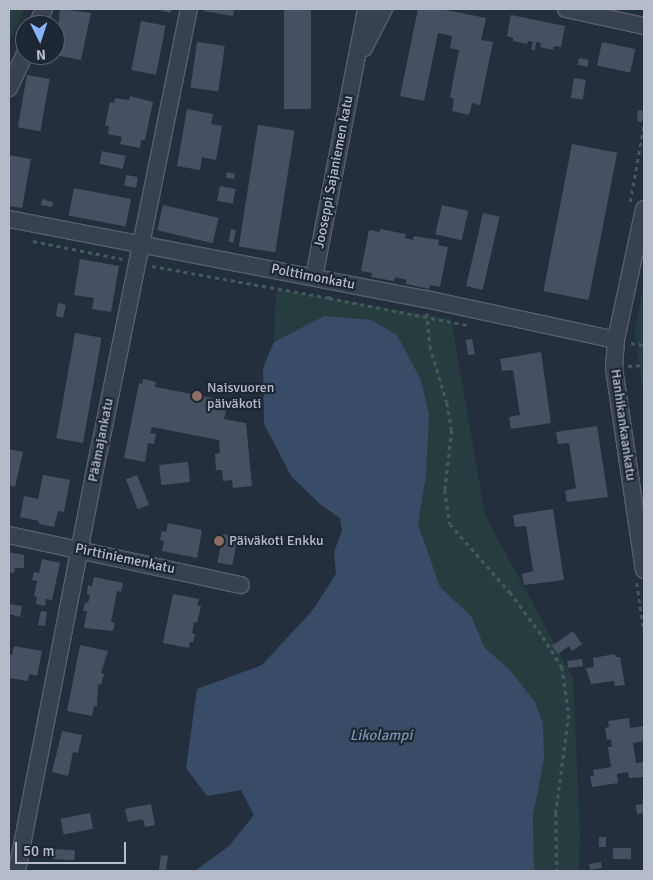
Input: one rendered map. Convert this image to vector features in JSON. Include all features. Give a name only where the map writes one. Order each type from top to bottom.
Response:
[{"type":"street","name":"Päämajankatu","points":[[17,871],[189,9]]},
{"type":"street","name":"Jooseppi Sajaniemen katu","points":[[314,277],[366,9]]},
{"type":"street","points":[[355,66],[384,9]]},
{"type":"street","points":[[566,9],[644,26]]},
{"type":"street","points":[[9,88],[20,65]]},
{"type":"street","name":"Hanhikankaankatu","points":[[644,209],[616,340],[614,368],[644,570]]},
{"type":"street","name":"Polttimonkatu","points":[[9,219],[314,277],[616,340]]},
{"type":"street","name":"Pirttiniemenkatu","points":[[9,535],[241,585]]},
{"type":"path","points":[[28,240],[122,260]]},
{"type":"path","points":[[143,264],[292,292]]},
{"type":"path","points":[[329,298],[476,327]]},
{"type":"path","points":[[426,300],[430,346],[447,403],[452,430],[445,490],[450,524],[510,592],[544,636],[562,667],[569,715],[556,813],[557,871]]},
{"type":"green space","points":[[9,9],[25,9],[22,15],[15,15],[15,29],[9,41]]},
{"type":"green space","points":[[644,282],[644,400],[635,331]]},
{"type":"green space","points":[[276,289],[451,319],[485,515],[573,678],[580,834],[579,871],[534,871],[533,816],[544,759],[509,669],[485,648],[471,616],[440,587],[418,524],[426,476],[408,356],[397,335],[324,316],[274,342]]},
{"type":"water","name":"Likolampi","points":[[324,316],[371,320],[397,335],[421,380],[429,415],[426,476],[418,524],[440,587],[471,616],[485,648],[509,669],[535,702],[543,723],[544,759],[533,816],[534,871],[195,871],[229,846],[254,815],[241,790],[207,796],[186,768],[197,689],[262,665],[312,611],[336,574],[334,552],[342,531],[340,518],[321,505],[291,476],[264,424],[263,368],[274,342]]},
{"type":"building","points":[[60,9],[91,13],[81,60],[65,57],[65,15],[59,15]]},
{"type":"building","points":[[155,9],[171,9],[171,13]]},
{"type":"building","points":[[205,9],[234,9],[233,16],[204,11]]},
{"type":"building","points":[[284,9],[311,9],[311,109],[284,109]]},
{"type":"building","points":[[418,9],[441,9],[486,18],[481,40],[493,42],[480,105],[472,103],[469,115],[452,111],[454,99],[450,97],[459,50],[450,48],[452,36],[438,33],[424,101],[400,96]]},
{"type":"building","points":[[511,15],[565,26],[561,47],[554,46],[553,50],[540,47],[541,43],[536,42],[535,50],[531,49],[533,42],[528,41],[527,44],[513,41],[513,38],[507,36]]},
{"type":"building","points":[[141,21],[166,26],[156,75],[131,70]]},
{"type":"building","points":[[197,42],[225,46],[218,91],[191,88]]},
{"type":"building","points":[[602,42],[635,49],[630,73],[597,65]]},
{"type":"building","points":[[579,58],[589,60],[587,67],[578,65]]},
{"type":"building","points":[[27,75],[50,79],[40,131],[18,127]]},
{"type":"building","points":[[574,78],[586,80],[583,100],[571,98]]},
{"type":"building","points":[[130,96],[153,102],[145,140],[141,140],[140,148],[120,144],[122,137],[108,134],[109,126],[105,126],[110,102],[114,103],[115,98],[129,100]]},
{"type":"building","points":[[187,109],[213,114],[211,124],[222,126],[216,160],[202,157],[200,170],[177,166]]},
{"type":"building","points":[[638,110],[644,111],[642,122],[637,121]]},
{"type":"building","points":[[258,125],[295,131],[275,252],[239,246]]},
{"type":"building","points":[[572,144],[617,153],[589,300],[543,291]]},
{"type":"building","points":[[102,151],[125,156],[123,169],[99,164]]},
{"type":"building","points":[[9,155],[31,159],[22,208],[9,206]]},
{"type":"building","points":[[227,172],[235,174],[234,179],[226,178]]},
{"type":"building","points":[[126,175],[138,177],[136,188],[124,186]]},
{"type":"building","points":[[220,186],[236,189],[233,204],[217,201]]},
{"type":"building","points":[[74,188],[131,199],[126,227],[69,215]]},
{"type":"building","points":[[42,199],[53,202],[52,207],[41,205]]},
{"type":"building","points":[[163,205],[219,218],[213,243],[157,230]]},
{"type":"building","points":[[442,205],[468,211],[462,240],[435,234]]},
{"type":"building","points":[[483,213],[500,217],[483,290],[466,286]]},
{"type":"building","points":[[231,229],[236,230],[233,243],[229,242]]},
{"type":"building","points":[[380,229],[406,234],[405,238],[413,240],[414,236],[439,240],[438,245],[448,247],[440,287],[430,285],[429,289],[406,284],[407,280],[395,277],[394,281],[371,277],[372,273],[361,271],[369,230],[380,232]]},
{"type":"building","points":[[80,259],[119,266],[111,312],[92,309],[94,298],[74,295]]},
{"type":"building","points":[[58,303],[66,305],[63,318],[56,316]]},
{"type":"building","points":[[75,333],[102,338],[83,443],[56,438]]},
{"type":"building","points":[[472,339],[475,354],[468,355],[466,340]]},
{"type":"building","points":[[541,352],[551,423],[511,429],[509,417],[520,415],[513,370],[502,371],[500,359]]},
{"type":"building","points":[[143,379],[156,382],[155,387],[228,401],[224,419],[246,423],[252,486],[233,488],[232,480],[223,481],[222,470],[216,470],[215,454],[220,453],[219,440],[152,427],[150,433],[156,434],[154,444],[148,443],[145,462],[124,458],[139,383],[142,384]]},
{"type":"building","points":[[597,426],[608,497],[567,502],[565,491],[576,488],[569,443],[558,444],[556,432]]},
{"type":"building","points":[[9,449],[23,452],[15,487],[9,485]]},
{"type":"building","points":[[188,462],[190,482],[161,485],[159,465]]},
{"type":"building","points":[[43,475],[70,480],[64,512],[58,511],[54,527],[39,524],[39,521],[20,517],[24,496],[38,499]]},
{"type":"building","points":[[137,475],[149,505],[138,509],[126,479]]},
{"type":"building","points":[[553,509],[564,580],[524,585],[522,574],[533,571],[526,526],[515,527],[513,515]]},
{"type":"building","points":[[168,523],[202,530],[197,558],[162,551],[164,541],[160,540],[162,531],[166,532]]},
{"type":"building","points":[[223,534],[238,537],[232,565],[217,562]]},
{"type":"building","points":[[9,552],[24,555],[24,568],[15,568],[14,573],[9,572]]},
{"type":"building","points":[[42,559],[60,563],[52,600],[46,599],[45,606],[36,604],[37,597],[34,596],[37,581],[32,580],[34,572],[39,573]]},
{"type":"building","points":[[94,577],[123,583],[121,592],[117,591],[111,622],[115,623],[113,631],[84,628],[87,611],[83,611],[85,602],[88,603],[90,595],[87,594],[88,585],[92,586]]},
{"type":"building","points":[[173,594],[199,599],[197,605],[201,606],[197,623],[194,622],[192,633],[195,634],[189,648],[163,643]]},
{"type":"building","points":[[9,604],[22,606],[20,617],[9,614]]},
{"type":"building","points":[[41,611],[47,612],[45,626],[38,625]]},
{"type":"building","points":[[573,631],[582,644],[572,651],[569,646],[558,654],[552,646]]},
{"type":"building","points":[[80,645],[108,651],[101,673],[104,674],[101,685],[98,684],[97,706],[94,706],[92,716],[67,711]]},
{"type":"building","points":[[14,646],[42,651],[37,676],[29,674],[28,681],[9,678],[9,654],[12,655]]},
{"type":"building","points":[[615,654],[616,657],[620,657],[625,685],[615,686],[614,681],[591,684],[586,668],[594,667],[593,658]]},
{"type":"building","points":[[582,659],[583,666],[568,668],[567,661]]},
{"type":"building","points":[[629,718],[630,728],[643,726],[644,741],[633,743],[636,763],[644,762],[644,777],[629,778],[628,772],[617,774],[618,783],[592,787],[590,776],[594,776],[593,770],[611,767],[608,747],[612,747],[611,739],[607,740],[605,728],[609,727],[608,721]]},
{"type":"building","points":[[62,731],[82,735],[78,753],[73,752],[68,776],[52,772]]},
{"type":"building","points":[[644,798],[644,813],[637,814],[636,805],[643,804],[642,799]]},
{"type":"building","points":[[151,804],[155,825],[145,827],[143,819],[128,822],[125,809]]},
{"type":"building","points":[[90,813],[93,829],[64,834],[61,819]]},
{"type":"building","points":[[599,837],[606,837],[606,847],[599,847]]},
{"type":"building","points":[[613,848],[631,848],[631,859],[613,859]]},
{"type":"building","points":[[53,849],[75,850],[74,860],[52,859]]},
{"type":"building","points":[[161,855],[168,856],[166,871],[159,870]]},
{"type":"building","points":[[601,862],[602,868],[590,870],[589,864]]},
{"type":"place","name":"Naisvuoren päiväkoti","points":[[197,396]]},
{"type":"place","name":"Päiväkoti Enkku","points":[[219,541]]}]
